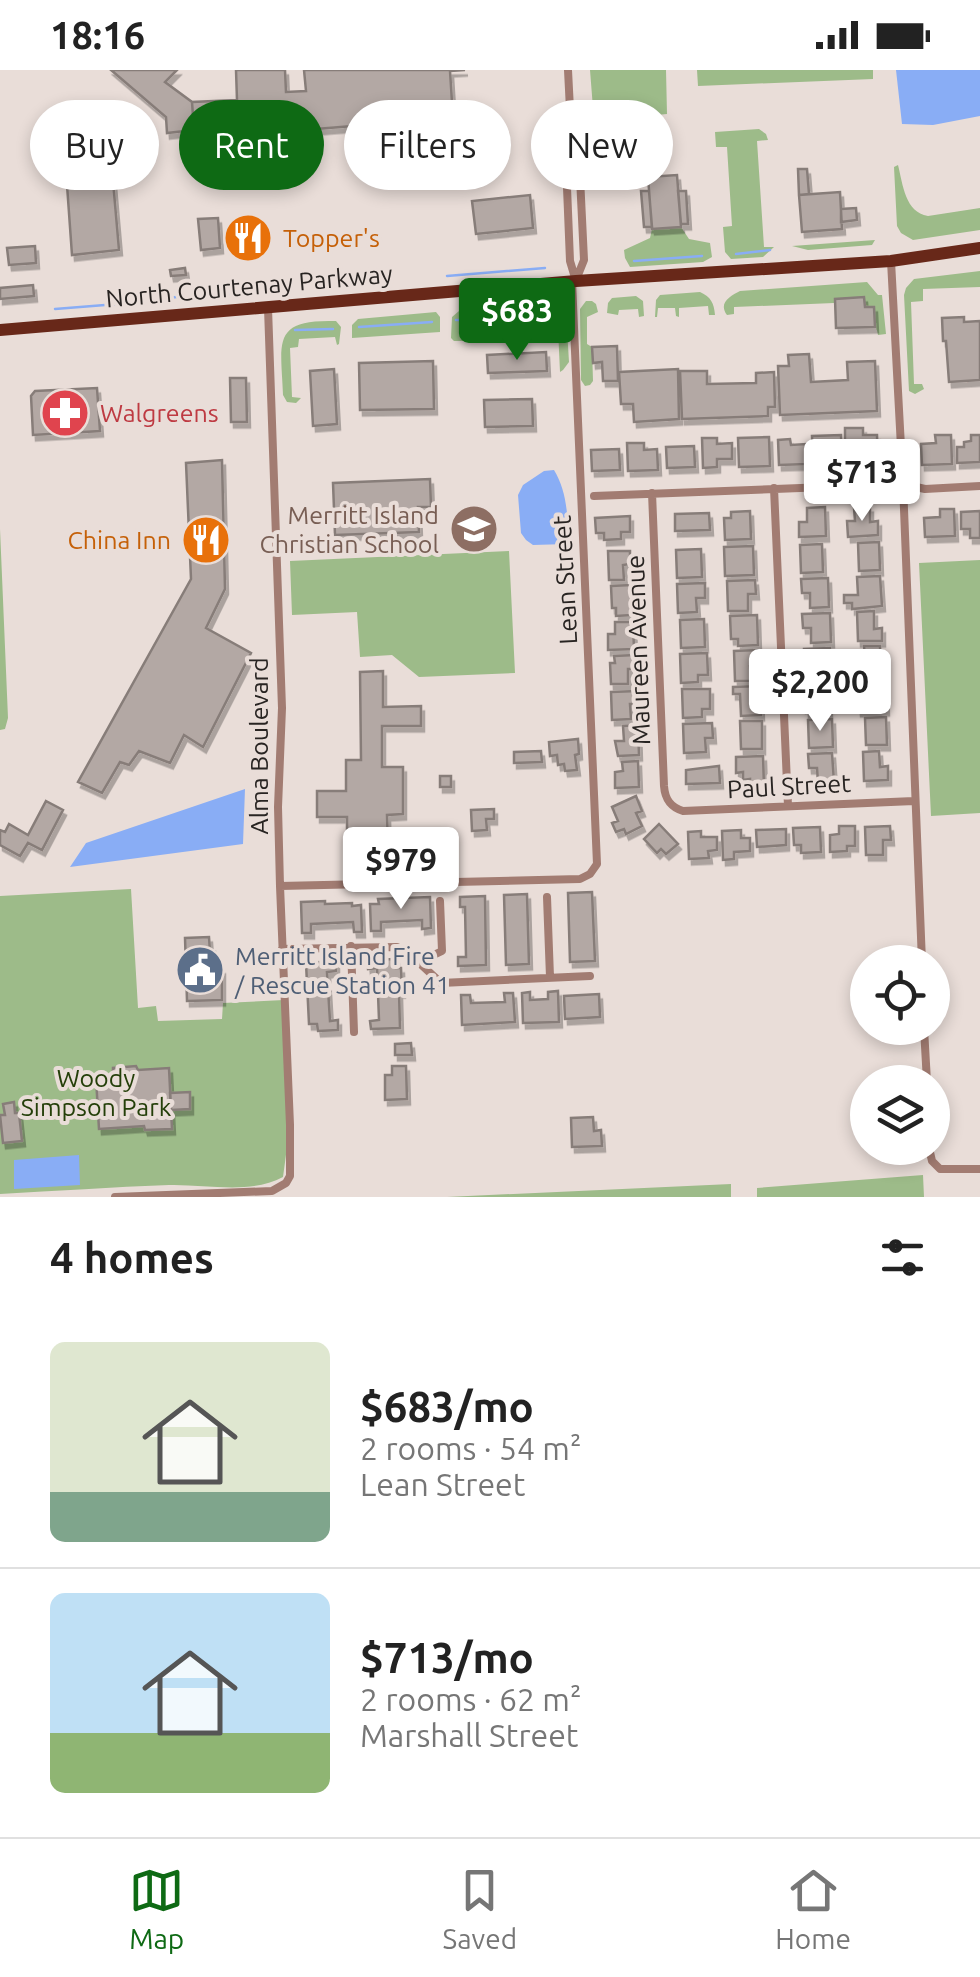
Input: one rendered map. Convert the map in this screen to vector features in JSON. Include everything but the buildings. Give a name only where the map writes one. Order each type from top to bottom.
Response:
[{"type":"main road","name":"North Courtenay Parkway","points":[[0,330],[574,281],[891,261],[980,248]]},
{"type":"street","points":[[568,70],[570,100]]},
{"type":"street","points":[[567,190],[574,281]]},
{"type":"street","points":[[574,281],[584,260],[580,190]]},
{"type":"street","points":[[891,261],[921,945]]},
{"type":"street","name":"Lean Street","points":[[280,886],[580,879],[597,864],[574,281]]},
{"type":"street","name":"Alma Boulevard","points":[[147,1196],[272,1191],[290,1176],[278,807],[282,708],[268,307]]},
{"type":"street","points":[[594,496],[903,484],[924,489],[980,486]]},
{"type":"street","points":[[774,488],[788,806]]},
{"type":"street","name":"Maureen Avenue","points":[[652,493],[664,786],[669,804]]},
{"type":"street","name":"Paul Street","points":[[669,804],[684,811],[914,801]]},
{"type":"street","points":[[548,898],[550,977]]},
{"type":"street","points":[[419,962],[442,951],[440,901]]},
{"type":"street","points":[[351,946],[354,1032]]},
{"type":"street","points":[[282,948],[397,947],[441,984],[590,976]]},
{"type":"street","points":[[935,1165],[947,1170],[980,1169]]},
{"type":"street","points":[[115,1197],[147,1196]]},
{"type":"green space","points":[[590,70],[666,70],[667,100],[592,100]]},
{"type":"green space","points":[[697,70],[873,70],[873,79],[698,86]]},
{"type":"green space","points":[[759,129],[768,140],[757,141],[764,247],[774,247],[763,257],[731,259],[725,252],[723,227],[732,226],[727,147],[716,147],[715,132]]},
{"type":"green space","points":[[898,165],[906,196],[914,209],[928,216],[980,208],[980,230],[913,240],[901,233],[897,226],[894,167]]},
{"type":"green space","points":[[681,227],[689,239],[710,243],[712,257],[703,262],[630,267],[624,250],[650,238],[652,229]]},
{"type":"green space","points":[[875,240],[872,245],[808,250],[792,246]]},
{"type":"green space","points":[[980,271],[980,287],[923,289],[923,301],[911,302],[914,384],[922,384],[924,389],[915,394],[909,391],[906,288],[914,279]]},
{"type":"green space","points":[[867,282],[882,295],[886,334],[878,335],[864,297],[835,299],[834,303],[734,307],[734,314],[727,315],[724,307],[740,291]]},
{"type":"green space","points":[[700,292],[711,301],[715,315],[709,315],[708,306],[679,308],[679,317],[675,308],[658,308],[655,317],[660,295]]},
{"type":"green space","points":[[636,296],[643,301],[644,316],[639,317],[638,309],[619,310],[618,315],[607,313],[612,298]]},
{"type":"green space","points":[[586,301],[596,304],[598,312],[587,317],[593,381],[585,386],[581,380],[580,309]]},
{"type":"green space","points":[[554,303],[566,313],[569,362],[560,372],[558,329],[537,330],[534,341],[533,331],[515,332],[514,323],[491,325],[489,336],[485,323],[493,308]]},
{"type":"green space","points":[[459,311],[471,317],[474,341],[451,338],[452,317]]},
{"type":"green space","points":[[436,312],[440,332],[352,338],[352,325],[358,319]]},
{"type":"green space","points":[[336,321],[341,327],[339,344],[335,337],[299,339],[298,347],[290,348],[292,397],[301,398],[296,403],[287,402],[281,361],[284,337],[300,324]]},
{"type":"green space","points":[[0,529],[8,718],[5,729],[0,730]]},
{"type":"green space","points":[[509,551],[515,673],[419,677],[392,655],[360,657],[357,612],[292,615],[290,561]]},
{"type":"green space","points":[[980,560],[980,813],[931,816],[919,563]]},
{"type":"green space","name":"Woody Simpson Park","points":[[131,889],[138,1008],[156,1006],[158,1021],[222,1019],[223,1003],[284,1000],[290,1125],[283,1177],[242,1187],[169,1185],[0,1194],[0,896]]},
{"type":"green space","points":[[923,1175],[924,1197],[757,1197],[757,1188]]},
{"type":"green space","points":[[731,1184],[731,1197],[447,1197]]},
{"type":"water","points":[[896,70],[980,70],[980,116],[933,125],[902,124]]},
{"type":"water","points":[[554,470],[566,506],[567,544],[533,545],[521,533],[518,495],[523,485],[544,471]]},
{"type":"water","points":[[245,789],[243,844],[70,867],[86,843]]},
{"type":"water","points":[[79,1155],[80,1185],[14,1189],[14,1160]]},
{"type":"waterway","points":[[736,254],[770,250]]},
{"type":"waterway","points":[[634,261],[702,256]]},
{"type":"waterway","points":[[447,276],[545,268]]},
{"type":"waterway","points":[[161,298],[230,294]]},
{"type":"waterway","points":[[55,309],[130,303]]},
{"type":"waterway","points":[[494,318],[558,312]]},
{"type":"waterway","points":[[359,327],[432,322]]},
{"type":"waterway","points":[[295,330],[333,329]]},
{"type":"place","name":"Topper's","points":[[248,238]]},
{"type":"place","name":"Walgreens","points":[[65,413]]},
{"type":"place","name":"Merritt Island Christian School","points":[[474,529]]},
{"type":"place","name":"China Inn","points":[[206,540]]},
{"type":"place","name":"Merritt Island Fire / Rescue Station 41","points":[[200,970]]}]
